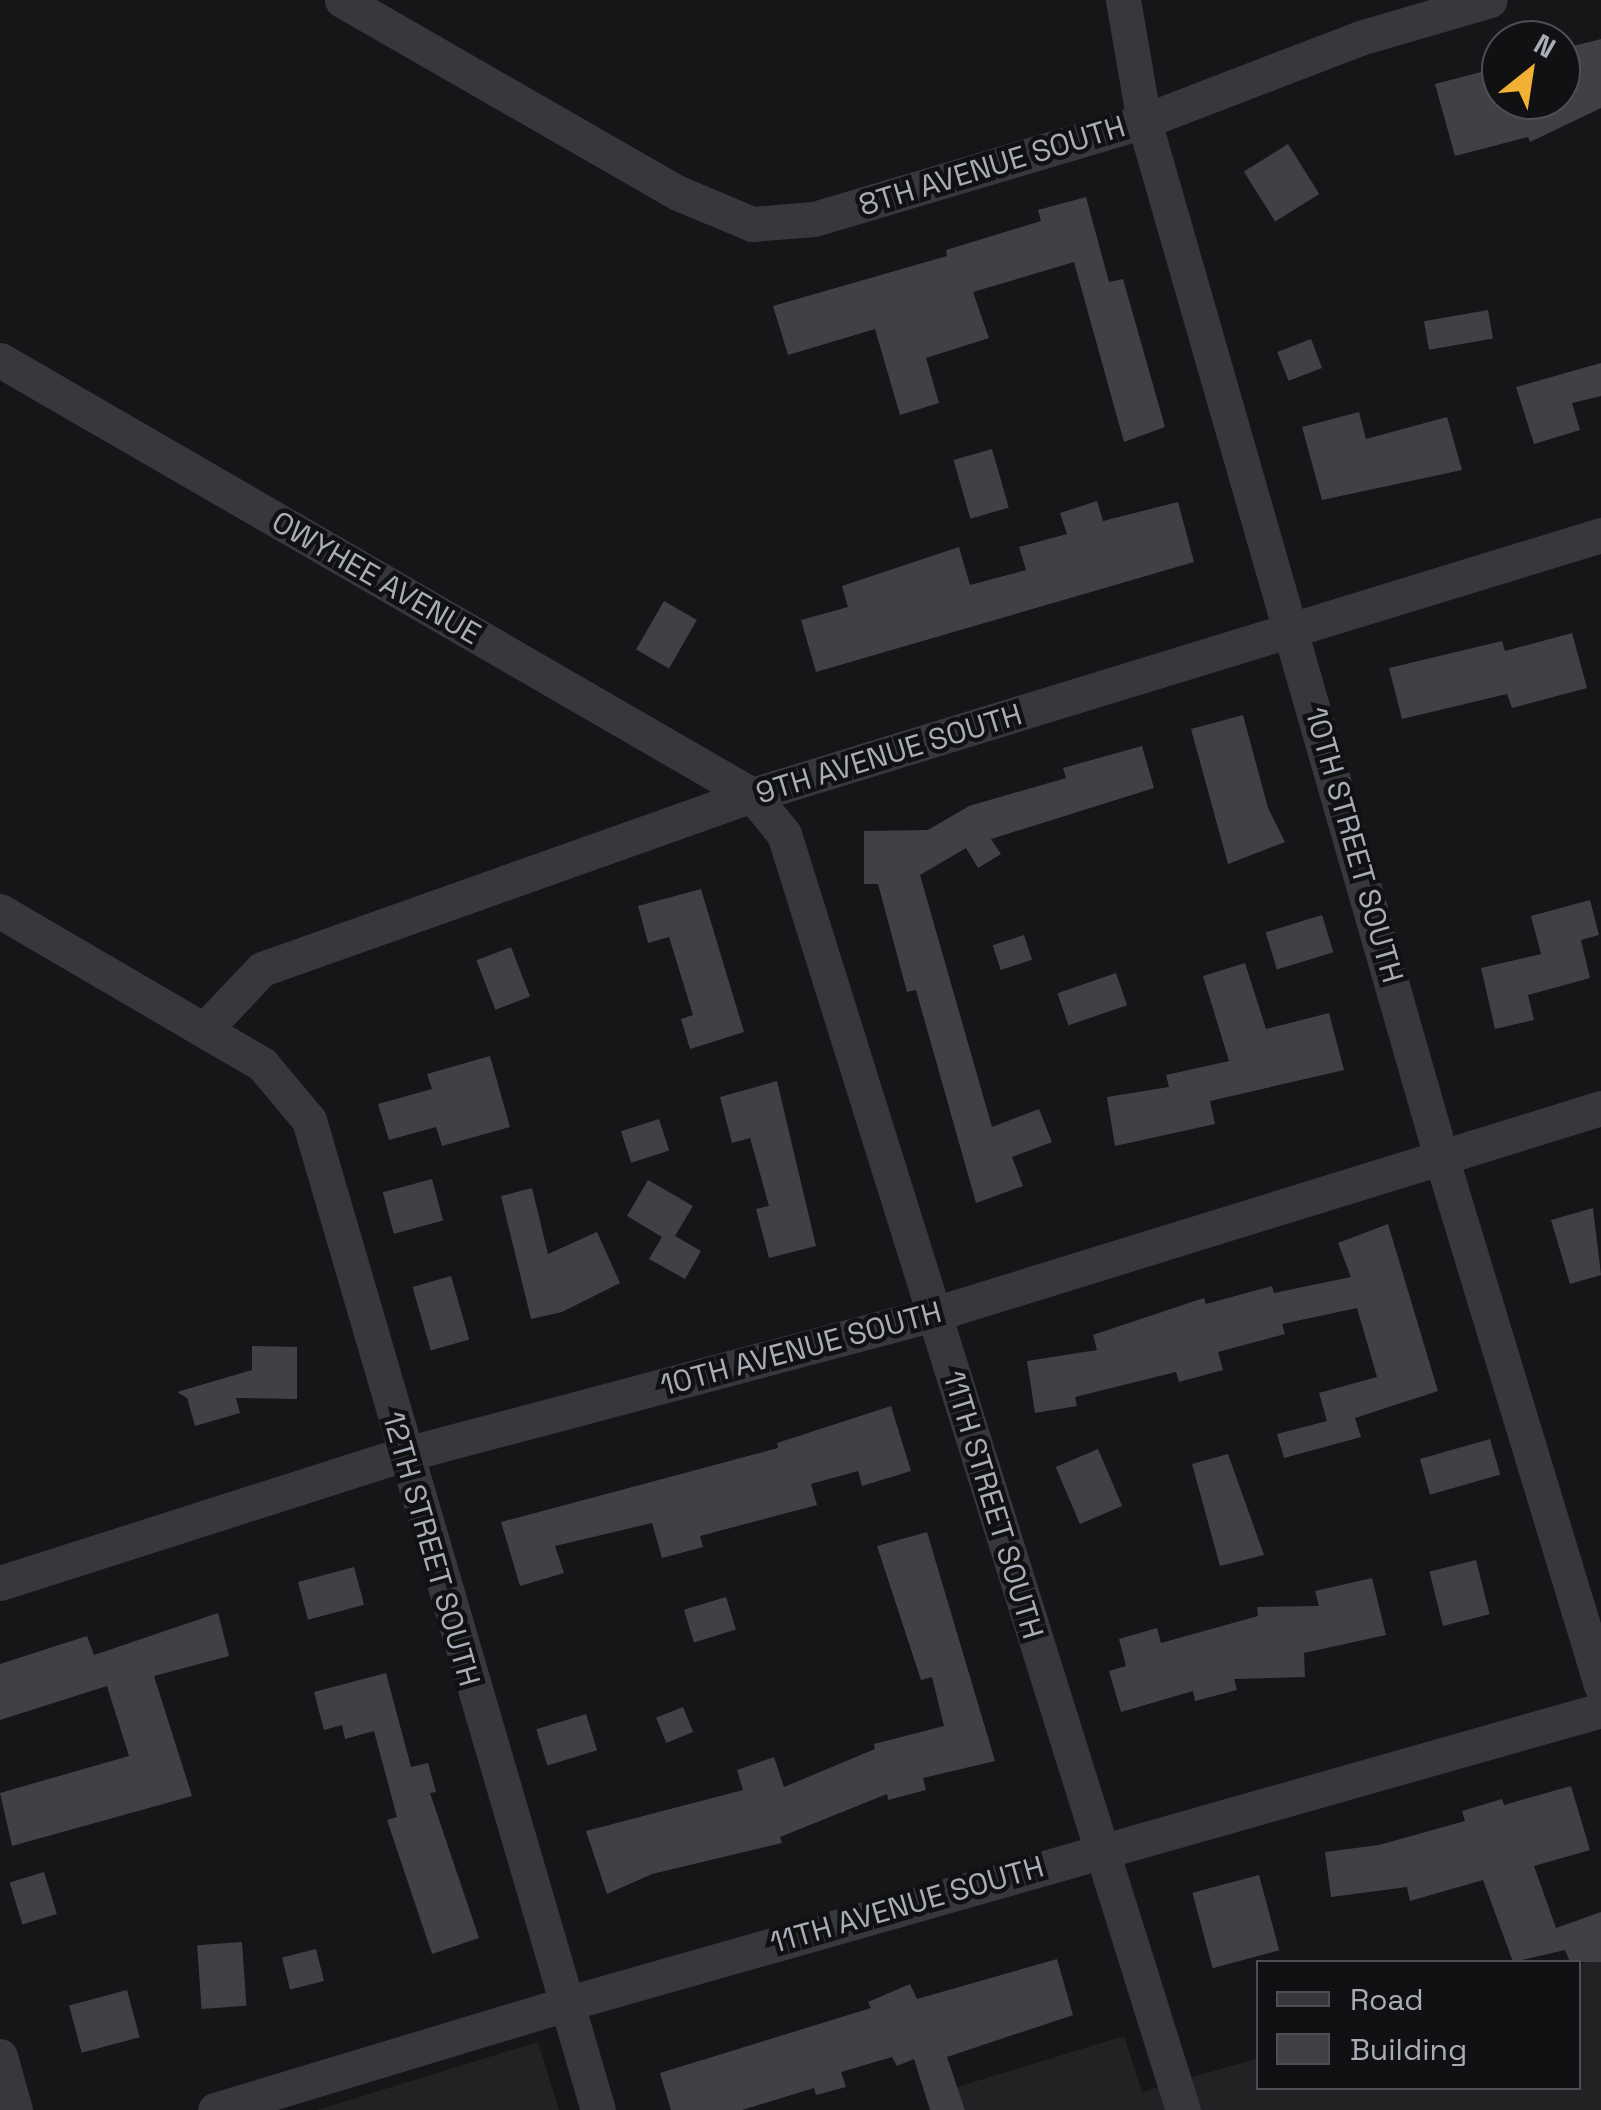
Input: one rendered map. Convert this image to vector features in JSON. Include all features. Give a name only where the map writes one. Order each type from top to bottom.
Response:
[{"type":"street","name":"8TH AVENUE SOUTH","points":[[342,0],[678,193],[752,224],[814,219],[1144,121],[1360,38],[1490,0]]},
{"type":"street","name":"10TH STREET SOUTH","points":[[1123,0],[1144,121],[1294,631],[1442,1160],[1601,1686]]},
{"type":"street","name":"OWYHEE AVENUE","points":[[0,360],[752,795]]},
{"type":"street","name":"9TH AVENUE SOUTH","points":[[205,1028],[262,969],[752,795],[1601,535]]},
{"type":"street","name":"11TH STREET SOUTH","points":[[752,795],[784,834],[1183,2110]]},
{"type":"street","name":"12TH STREET SOUTH","points":[[0,911],[262,1064],[309,1120],[402,1455],[598,2110]]},
{"type":"street","name":"10TH AVENUE SOUTH","points":[[0,1583],[402,1455],[934,1314],[1601,1108]]},
{"type":"street","name":"11TH AVENUE SOUTH","points":[[216,2110],[565,2004],[1601,1710]]},
{"type":"street","points":[[0,2056],[15,2110]]},
{"type":"shaded area","points":[[1601,1958],[1601,2110],[965,2110],[957,2087],[1124,2036],[1142,2092],[1256,2059],[1256,2090],[1581,2090],[1581,1963]]},
{"type":"shaded area","points":[[538,2042],[559,2110],[317,2110]]},
{"type":"building","points":[[1601,39],[1601,108],[1581,118],[1581,44]]},
{"type":"building","points":[[1481,72],[1481,120],[1576,120],[1530,142],[1528,137],[1455,156],[1435,84]]},
{"type":"building","points":[[1288,144],[1319,194],[1275,222],[1244,172]]},
{"type":"building","points":[[1086,197],[1109,282],[1123,279],[1165,427],[1124,442],[1074,262],[973,292],[989,338],[926,358],[939,403],[900,415],[875,329],[788,355],[773,306],[947,256],[946,250],[1041,221],[1038,210]]},
{"type":"building","points":[[1488,310],[1493,339],[1429,350],[1424,321]]},
{"type":"building","points":[[1311,339],[1322,368],[1289,381],[1277,352]]},
{"type":"building","points":[[1601,363],[1601,396],[1572,403],[1580,430],[1534,444],[1516,387]]},
{"type":"building","points":[[1359,412],[1366,439],[1447,417],[1462,470],[1322,500],[1302,427]]},
{"type":"building","points":[[992,449],[1009,508],[970,519],[954,460]]},
{"type":"building","points":[[1097,501],[1103,521],[1178,502],[1194,562],[816,672],[801,620],[848,607],[842,586],[959,547],[970,585],[1026,570],[1019,547],[1067,534],[1060,513]]},
{"type":"building","points":[[664,601],[697,620],[669,668],[636,649]]},
{"type":"building","points":[[1572,633],[1587,688],[1512,708],[1507,694],[1402,719],[1389,668],[1502,641],[1505,651]]},
{"type":"building","points":[[1243,715],[1268,808],[1285,842],[1228,864],[1191,729]]},
{"type":"building","points":[[1142,746],[1154,788],[991,839],[1001,854],[978,868],[966,848],[920,875],[992,1127],[1039,1109],[1052,1142],[1012,1157],[1023,1186],[976,1203],[916,990],[907,992],[878,884],[864,884],[864,831],[928,830],[969,806],[1066,778],[1063,768]]},
{"type":"building","points":[[701,889],[744,1032],[690,1049],[681,1019],[693,1015],[669,937],[648,943],[638,906]]},
{"type":"building","points":[[1590,900],[1599,935],[1581,940],[1590,978],[1528,995],[1534,1020],[1495,1029],[1481,968],[1541,954],[1531,916]]},
{"type":"building","points":[[1322,915],[1333,952],[1277,970],[1266,932]]},
{"type":"building","points":[[1024,935],[1032,960],[1001,970],[993,945]]},
{"type":"building","points":[[511,947],[530,996],[495,1010],[476,960]]},
{"type":"building","points":[[1245,963],[1266,1029],[1329,1013],[1344,1070],[1210,1101],[1215,1124],[1115,1146],[1107,1097],[1169,1087],[1166,1075],[1229,1061],[1203,976]]},
{"type":"building","points":[[1116,973],[1127,1005],[1068,1025],[1057,993]]},
{"type":"building","points":[[490,1056],[510,1127],[442,1146],[436,1127],[389,1140],[378,1104],[432,1089],[427,1074]]},
{"type":"building","points":[[777,1081],[816,1246],[769,1258],[756,1209],[769,1206],[750,1138],[732,1143],[720,1097]]},
{"type":"building","points":[[659,1119],[669,1150],[631,1163],[621,1131]]},
{"type":"building","points":[[432,1179],[443,1221],[394,1234],[383,1192]]},
{"type":"building","points":[[648,1180],[693,1206],[675,1236],[701,1251],[685,1279],[649,1259],[662,1237],[627,1216]]},
{"type":"building","points":[[532,1188],[548,1254],[597,1232],[620,1283],[562,1312],[531,1319],[501,1196]]},
{"type":"building","points":[[1593,1208],[1601,1275],[1570,1284],[1551,1220]]},
{"type":"building","points":[[1388,1224],[1438,1391],[1355,1418],[1361,1437],[1284,1458],[1277,1434],[1327,1421],[1319,1393],[1377,1377],[1357,1308],[1282,1324],[1285,1334],[1218,1352],[1223,1370],[1179,1382],[1176,1372],[1075,1397],[1077,1406],[1035,1413],[1027,1361],[1097,1350],[1093,1335],[1204,1298],[1206,1304],[1272,1286],[1274,1293],[1351,1277],[1338,1243]]},
{"type":"building","points":[[451,1276],[469,1339],[431,1350],[413,1287]]},
{"type":"building","points":[[252,1346],[297,1347],[297,1399],[236,1398],[240,1413],[195,1426],[187,1398],[177,1392],[252,1370]]},
{"type":"building","points":[[891,1406],[911,1471],[862,1486],[858,1471],[811,1484],[817,1505],[700,1536],[703,1547],[662,1558],[652,1523],[555,1546],[564,1573],[520,1586],[501,1522],[778,1448],[777,1443]]},
{"type":"building","points":[[1490,1439],[1500,1475],[1430,1495],[1420,1459]]},
{"type":"building","points":[[1098,1449],[1122,1506],[1080,1524],[1056,1467]]},
{"type":"building","points":[[1228,1454],[1264,1555],[1220,1566],[1192,1464]]},
{"type":"building","points":[[927,1532],[995,1761],[923,1778],[926,1790],[888,1800],[887,1794],[780,1837],[782,1843],[652,1874],[607,1894],[586,1831],[743,1790],[737,1770],[774,1757],[784,1787],[875,1749],[874,1744],[944,1726],[932,1677],[921,1680],[877,1546]]},
{"type":"building","points":[[1476,1560],[1490,1614],[1443,1626],[1429,1572]]},
{"type":"building","points":[[354,1567],[364,1605],[308,1620],[298,1582]]},
{"type":"building","points":[[1372,1578],[1386,1635],[1304,1653],[1305,1677],[1234,1679],[1237,1690],[1195,1701],[1193,1691],[1121,1712],[1109,1671],[1126,1666],[1119,1639],[1157,1628],[1161,1643],[1258,1616],[1257,1607],[1319,1606],[1315,1591]]},
{"type":"building","points":[[726,1597],[736,1630],[694,1642],[684,1610]]},
{"type":"building","points":[[218,1613],[229,1656],[154,1676],[192,1796],[12,1846],[0,1793],[129,1756],[107,1686],[0,1720],[0,1664],[87,1636],[94,1655]]},
{"type":"building","points":[[386,1673],[411,1767],[428,1763],[436,1792],[430,1793],[479,1938],[432,1954],[387,1820],[397,1817],[374,1731],[345,1739],[342,1725],[324,1730],[314,1692]]},
{"type":"building","points":[[683,1707],[693,1732],[666,1743],[656,1718]]},
{"type":"building","points":[[586,1714],[597,1750],[547,1766],[536,1729]]},
{"type":"building","points":[[1571,1786],[1590,1850],[1534,1866],[1556,1928],[1601,1912],[1601,1962],[1569,1960],[1565,1950],[1512,1960],[1483,1880],[1410,1901],[1407,1887],[1331,1897],[1325,1852],[1379,1845],[1465,1821],[1462,1811],[1502,1799],[1504,1805]]},
{"type":"building","points":[[44,1872],[57,1914],[22,1925],[10,1883]]},
{"type":"building","points":[[1259,1875],[1279,1950],[1213,1968],[1192,1893]]},
{"type":"building","points":[[242,1942],[246,2006],[202,2009],[197,1945]]},
{"type":"building","points":[[316,1949],[324,1981],[290,1989],[282,1957]]},
{"type":"building","points":[[1057,1959],[1073,2015],[947,2057],[965,2110],[930,2110],[914,2059],[897,2066],[892,2057],[841,2072],[846,2087],[816,2095],[814,2088],[742,2110],[671,2110],[660,2073],[871,2008],[868,2002],[910,1984],[917,1999]]},
{"type":"building","points":[[127,1990],[140,2037],[82,2053],[69,2006]]}]
